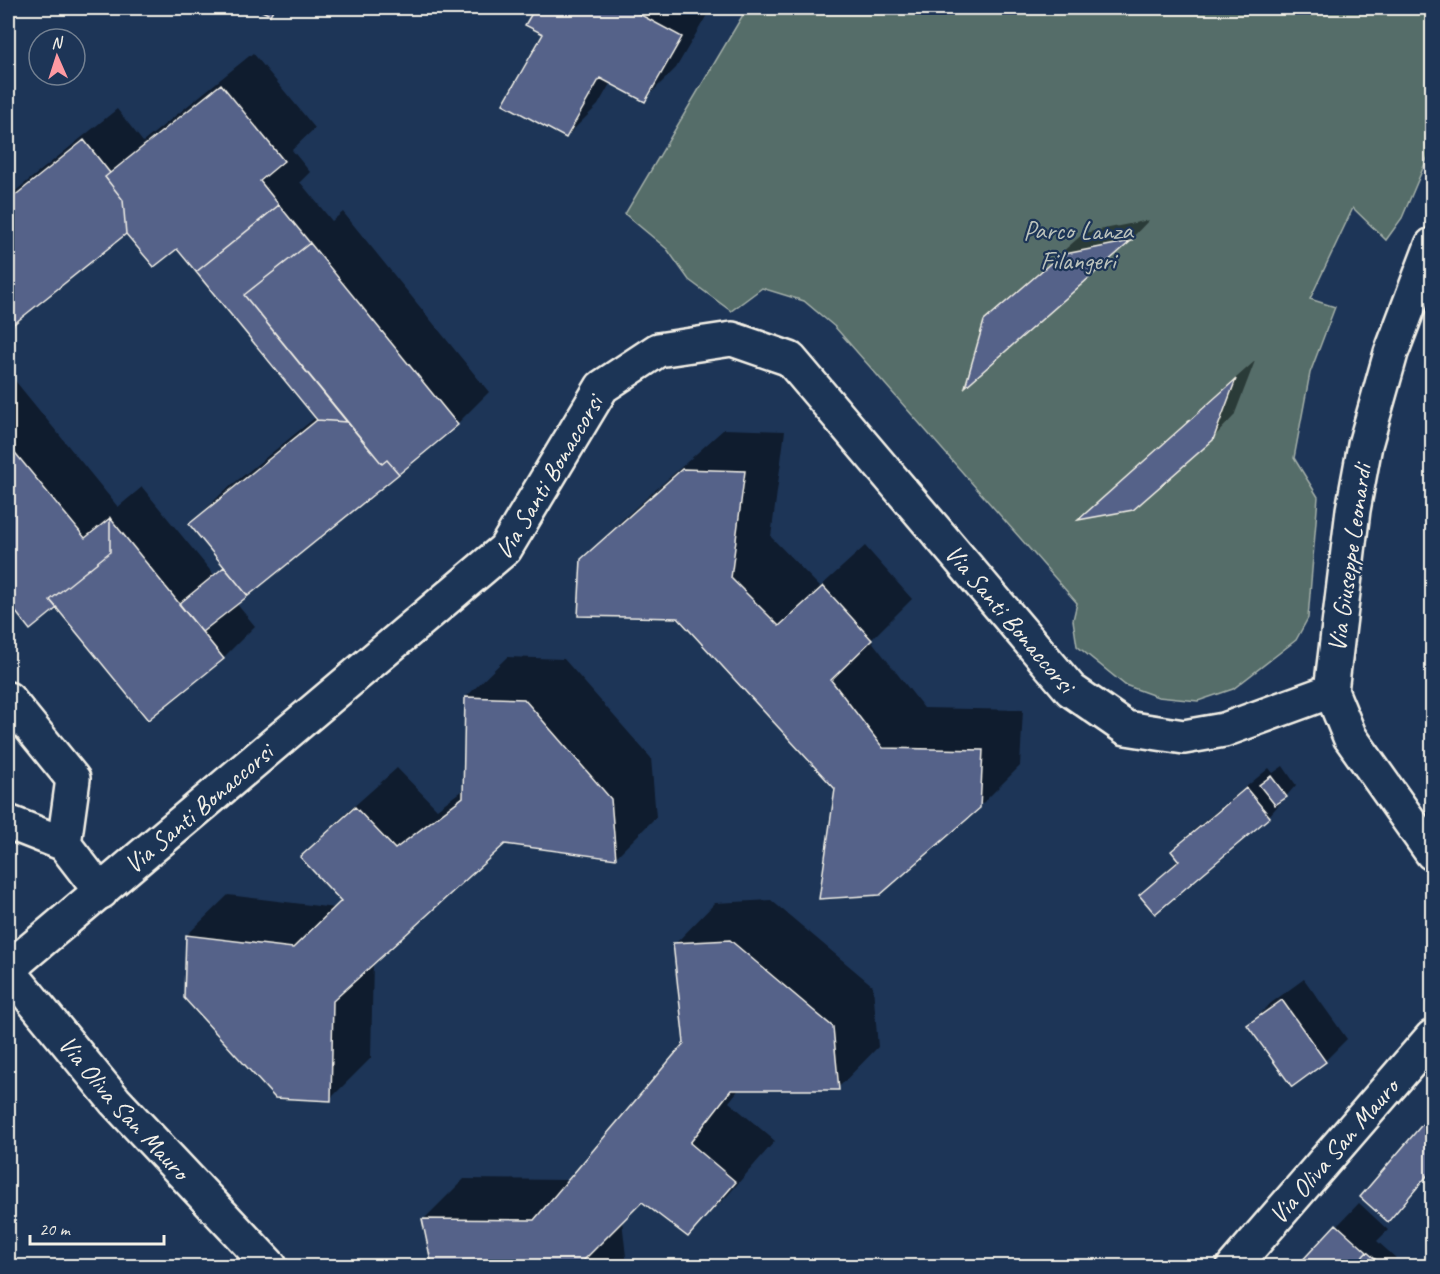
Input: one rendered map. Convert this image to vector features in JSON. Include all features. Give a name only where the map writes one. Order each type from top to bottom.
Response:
[{"type":"street","name":"Via Giuseppe Leonardi","points":[[1432,245],[1391,353],[1365,445],[1353,510],[1331,691],[1350,737],[1432,853]]},
{"type":"street","name":"Via Santi Bonaccorsi","points":[[8,969],[505,549],[602,387],[658,350],[732,339],[790,359],[1071,690],[1126,728],[1184,737],[1224,730],[1331,691]]},
{"type":"street","points":[[8,699],[74,779],[64,844]]},
{"type":"street","points":[[8,822],[64,844],[101,891]]},
{"type":"street","name":"Via Oliva San Mauro","points":[[8,969],[115,1101],[270,1266]]},
{"type":"street","name":"Via Oliva San Mauro","points":[[1234,1266],[1432,1037]]},
{"type":"green space","name":"Parco Lanza Filangeri","points":[[747,8],[1432,8],[1432,147],[1402,218],[1386,240],[1353,208],[1310,299],[1335,307],[1310,373],[1294,458],[1318,497],[1308,618],[1296,640],[1233,689],[1198,701],[1158,697],[1125,685],[1077,646],[1073,620],[1077,603],[835,327],[804,301],[762,288],[731,311],[689,280],[667,249],[625,214]]},
{"type":"building","points":[[256,8],[274,8],[270,15]]},
{"type":"building","points":[[535,8],[628,8],[682,37],[645,102],[600,78],[566,138],[503,104],[543,34],[525,25]]},
{"type":"building","points":[[221,84],[284,161],[260,181],[279,205],[196,272],[177,249],[154,267],[126,234],[123,200],[105,177]]},
{"type":"building","points":[[84,140],[110,173],[105,177],[123,200],[126,234],[10,327],[8,324],[8,201]]},
{"type":"building","points":[[279,205],[310,243],[244,295],[347,422],[317,420],[196,272]]},
{"type":"building","points":[[1131,241],[965,387],[984,321],[1060,255]]},
{"type":"building","points":[[310,243],[458,425],[399,474],[387,460],[382,464],[244,295]]},
{"type":"building","points":[[1236,379],[1213,440],[1133,510],[1078,520]]},
{"type":"building","points":[[317,420],[347,422],[382,464],[387,460],[399,474],[248,596],[189,524]]},
{"type":"building","points":[[12,449],[85,538],[110,518],[110,552],[50,600],[57,608],[30,630],[8,602],[8,453]]},
{"type":"building","points":[[682,469],[745,471],[731,578],[779,626],[823,586],[872,640],[831,680],[883,748],[983,750],[980,808],[880,895],[819,899],[835,789],[678,618],[578,616],[581,559]]},
{"type":"building","points":[[110,518],[224,659],[148,720],[50,600],[110,552]]},
{"type":"building","points":[[224,567],[248,596],[202,632],[179,604]]},
{"type":"building","points":[[465,697],[524,699],[611,799],[616,859],[505,844],[333,1001],[331,1101],[275,1098],[184,998],[186,935],[293,948],[341,901],[300,857],[355,807],[395,849],[463,797]]},
{"type":"building","points":[[1271,776],[1287,797],[1275,805],[1259,785]]},
{"type":"building","points":[[1246,788],[1270,817],[1155,914],[1139,895],[1179,861],[1171,851]]},
{"type":"building","points":[[730,940],[833,1027],[839,1090],[731,1090],[690,1143],[736,1182],[688,1237],[642,1202],[582,1262],[582,1266],[432,1266],[422,1219],[534,1220],[684,1043],[673,943]]},
{"type":"building","points":[[1282,1000],[1326,1062],[1292,1087],[1247,1025]]},
{"type":"building","points":[[1432,1113],[1432,1170],[1388,1222],[1360,1197]]},
{"type":"building","points":[[1336,1224],[1367,1252],[1354,1266],[1297,1266]]},
{"type":"building","points":[[1367,1252],[1383,1266],[1354,1266]]}]
